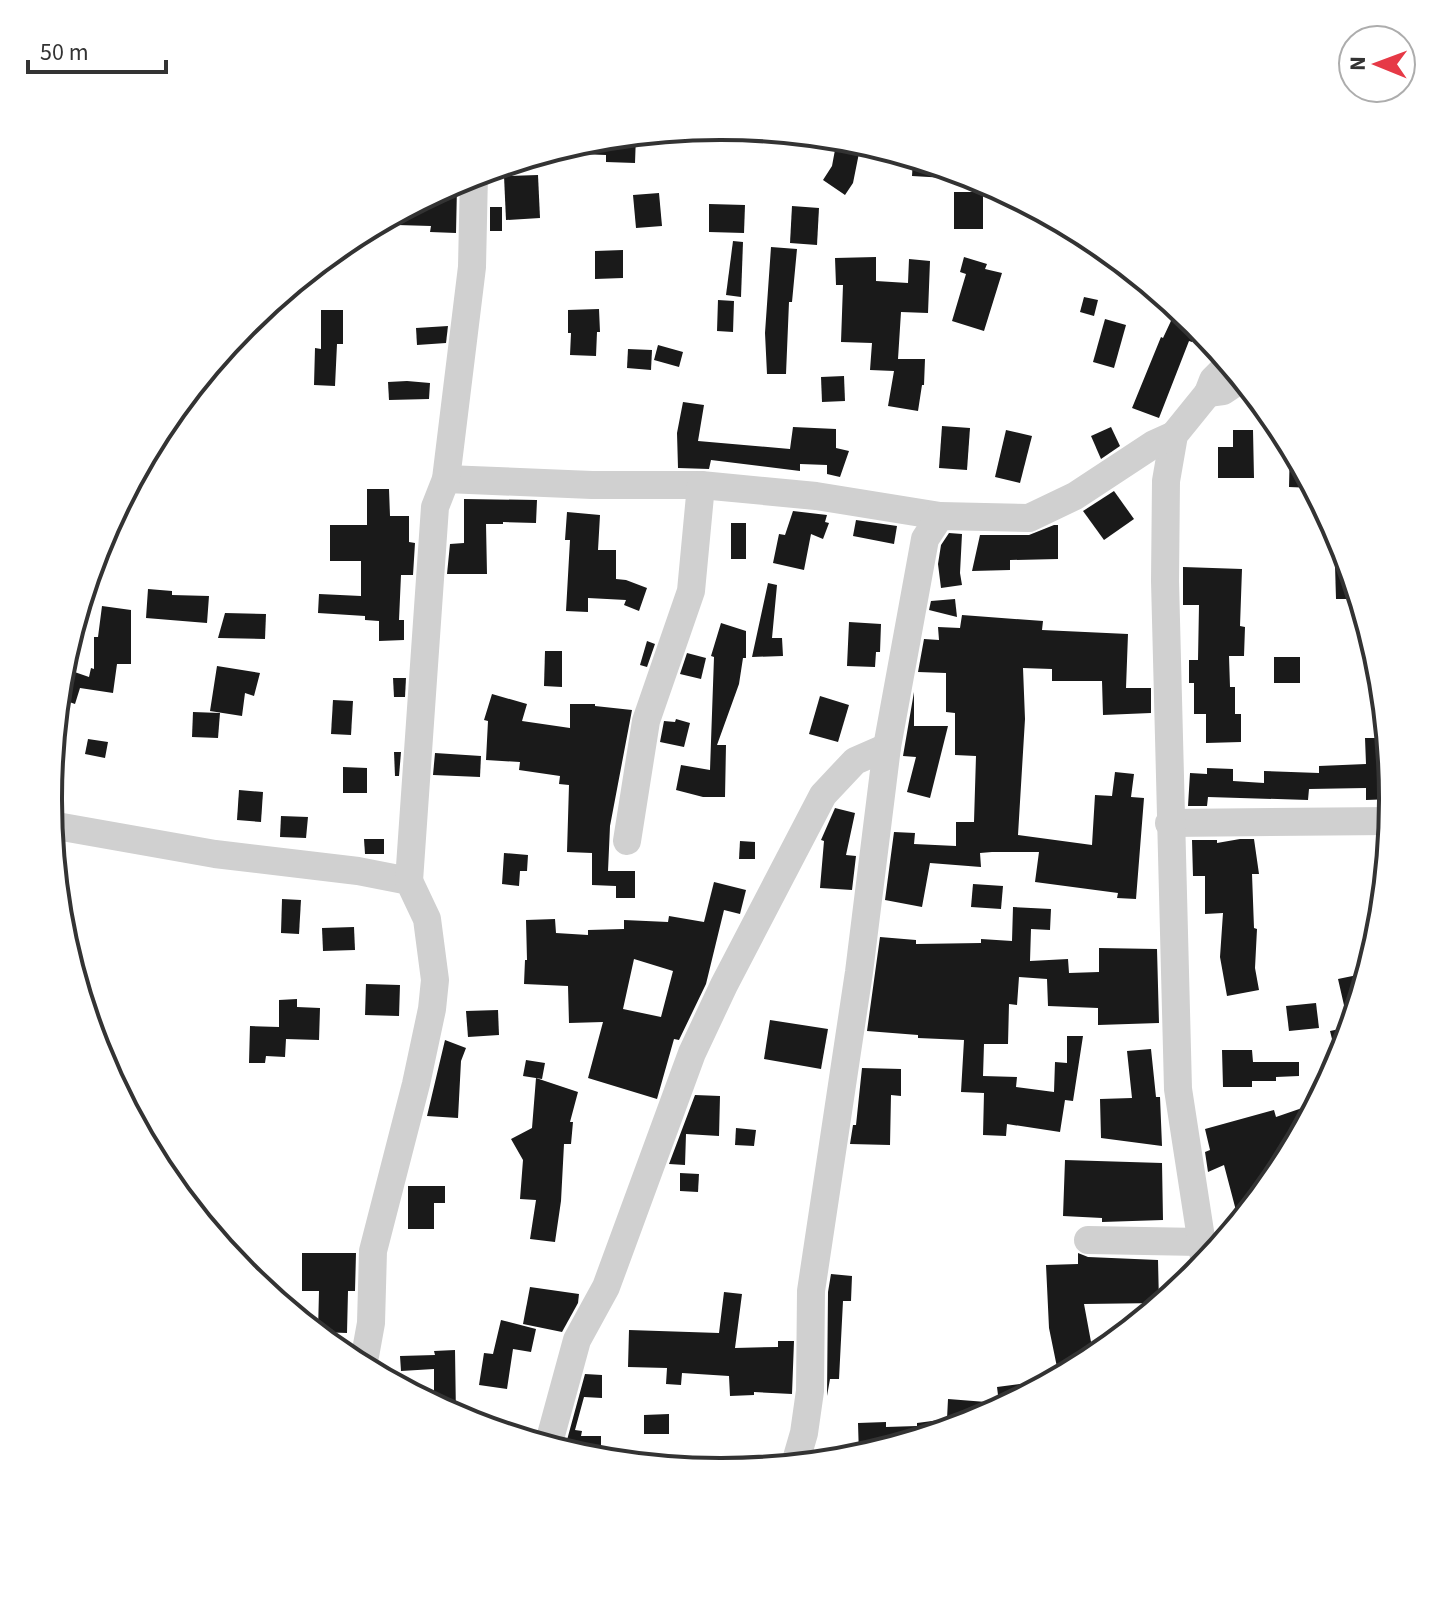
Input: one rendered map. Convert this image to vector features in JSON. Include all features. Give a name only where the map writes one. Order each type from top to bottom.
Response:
[{"type":"street","points":[[365,1353],[371,1323],[373,1251],[416,1084],[435,980],[427,919],[409,881],[435,507],[446,479],[472,267],[474,189]]},
{"type":"street","points":[[446,479],[592,485],[701,485],[816,496],[940,516],[1029,518],[1075,496],[1154,444],[1174,435],[1221,372]]},
{"type":"street","points":[[1208,393],[1223,391],[1232,385]]},
{"type":"street","points":[[1174,435],[1166,481],[1165,581],[1178,1089],[1202,1248]]},
{"type":"street","points":[[627,841],[646,721],[691,591],[701,485]]},
{"type":"street","points":[[798,1453],[810,1391],[811,1291],[859,972],[887,747],[925,539],[940,516]]},
{"type":"street","points":[[551,1435],[577,1340],[606,1287],[692,1053],[724,985],[823,795],[855,761],[887,747]]},
{"type":"street","points":[[1169,823],[1378,821]]},
{"type":"street","points":[[63,827],[215,854],[358,871],[409,881]]},
{"type":"street","points":[[1088,1240],[1198,1252]]},
{"type":"building","points":[[636,146],[635,163],[606,162],[606,155],[587,154]]},
{"type":"building","points":[[835,151],[859,155],[853,183],[845,195],[823,180],[832,166]]},
{"type":"building","points":[[912,169],[938,178],[912,176]]},
{"type":"building","points":[[538,175],[540,218],[506,220],[504,177]]},
{"type":"building","points":[[954,192],[974,192],[983,196],[983,229],[954,229]]},
{"type":"building","points":[[659,193],[662,226],[636,228],[633,195]]},
{"type":"building","points":[[457,196],[456,233],[430,232],[431,226],[398,225]]},
{"type":"building","points":[[709,204],[745,205],[744,233],[709,232]]},
{"type":"building","points":[[792,206],[819,208],[817,245],[790,243]]},
{"type":"building","points":[[490,207],[502,207],[502,231],[490,231]]},
{"type":"building","points":[[733,241],[743,242],[741,297],[726,295]]},
{"type":"building","points":[[771,247],[797,249],[792,302],[789,302],[786,374],[767,374],[765,333]]},
{"type":"building","points":[[623,250],[623,278],[595,279],[595,251]]},
{"type":"building","points":[[876,257],[876,281],[908,283],[909,259],[930,261],[928,313],[901,312],[898,359],[925,359],[924,385],[918,411],[888,406],[894,371],[870,370],[872,343],[841,342],[843,285],[836,285],[835,258]]},
{"type":"building","points":[[964,257],[987,264],[985,269],[1002,273],[984,331],[952,321],[966,274],[960,272]]},
{"type":"building","points":[[1084,297],[1098,300],[1094,316],[1080,312]]},
{"type":"building","points":[[718,300],[734,301],[733,332],[717,331]]},
{"type":"building","points":[[599,309],[600,332],[597,332],[596,356],[570,355],[568,310]]},
{"type":"building","points":[[321,310],[343,310],[343,344],[337,344],[335,386],[314,385],[315,348],[321,349]]},
{"type":"building","points":[[1105,319],[1126,325],[1114,368],[1093,362]]},
{"type":"building","points":[[1172,320],[1193,340],[1189,341],[1159,418],[1132,408]]},
{"type":"building","points":[[448,326],[446,343],[417,345],[416,328]]},
{"type":"building","points":[[658,345],[683,352],[679,367],[654,360]]},
{"type":"building","points":[[628,349],[652,350],[651,370],[627,368]]},
{"type":"building","points":[[844,376],[845,401],[822,402],[821,377]]},
{"type":"building","points":[[388,382],[430,383],[429,399],[389,400]]},
{"type":"building","points":[[683,402],[704,405],[698,441],[790,449],[793,427],[836,429],[836,448],[849,451],[840,477],[827,474],[827,465],[800,464],[800,471],[711,460],[709,469],[678,468],[677,433]]},
{"type":"building","points":[[942,426],[970,428],[967,470],[939,468]]},
{"type":"building","points":[[1111,427],[1120,446],[1101,459],[1091,436]]},
{"type":"building","points":[[1006,430],[1032,436],[1020,483],[995,477]]},
{"type":"building","points":[[1233,430],[1253,430],[1254,478],[1218,478],[1218,447],[1233,447]]},
{"type":"building","points":[[1289,468],[1300,487],[1289,487]]},
{"type":"building","points":[[367,489],[389,489],[390,516],[409,516],[409,542],[415,543],[413,575],[401,575],[399,620],[404,620],[404,640],[379,641],[379,621],[365,620],[365,616],[318,613],[319,594],[361,596],[361,561],[330,561],[330,525],[367,525]]},
{"type":"building","points":[[1114,491],[1134,519],[1104,540],[1083,511]]},
{"type":"building","points":[[464,499],[537,500],[536,523],[486,524],[487,574],[447,574],[450,544],[464,543]]},
{"type":"building","points":[[793,511],[827,515],[825,522],[829,523],[823,539],[811,534],[804,570],[773,563],[779,534],[785,535]]},
{"type":"building","points":[[567,512],[600,515],[598,550],[616,550],[616,579],[647,588],[639,611],[624,605],[626,600],[588,598],[588,612],[566,611],[570,540],[565,540]]},
{"type":"building","points":[[856,520],[897,526],[894,544],[853,536]]},
{"type":"building","points":[[731,523],[746,523],[746,559],[731,559]]},
{"type":"building","points":[[1058,525],[1058,559],[1010,560],[1010,570],[972,571],[980,535],[1029,535]]},
{"type":"building","points":[[949,533],[962,534],[962,585],[941,588],[938,564],[941,545]]},
{"type":"building","points":[[1335,565],[1348,599],[1336,599]]},
{"type":"building","points":[[1183,567],[1242,569],[1240,626],[1245,627],[1244,656],[1229,656],[1230,687],[1235,687],[1235,714],[1241,714],[1241,742],[1206,743],[1206,714],[1194,714],[1194,683],[1189,683],[1189,660],[1198,660],[1199,605],[1183,605]]},
{"type":"building","points":[[768,583],[777,585],[772,638],[782,638],[783,656],[752,657]]},
{"type":"building","points":[[148,589],[172,591],[172,595],[209,596],[207,623],[146,618]]},
{"type":"building","points":[[955,599],[957,617],[929,610],[931,601]]},
{"type":"building","points":[[102,606],[131,610],[131,664],[117,664],[113,693],[80,688],[75,704],[70,702],[75,672],[89,677],[91,668],[94,669],[94,637],[98,637]]},
{"type":"building","points":[[225,613],[266,614],[265,639],[218,638]]},
{"type":"building","points":[[962,615],[1043,621],[1042,630],[1128,634],[1126,688],[1151,688],[1151,713],[1103,715],[1102,681],[1052,681],[1052,669],[1023,668],[1025,719],[1018,835],[1092,845],[1095,795],[1112,796],[1115,772],[1134,774],[1131,797],[1144,798],[1136,899],[1117,898],[1118,893],[1035,882],[1039,852],[992,852],[980,853],[981,867],[930,863],[922,907],[885,900],[894,832],[915,833],[914,844],[956,846],[956,822],[974,822],[976,756],[955,755],[955,713],[946,712],[946,673],[918,672],[924,639],[939,640],[938,627],[960,628]]},
{"type":"building","points":[[849,622],[881,624],[880,652],[876,652],[875,667],[847,666]]},
{"type":"building","points":[[721,623],[746,631],[746,658],[743,658],[739,684],[717,745],[726,745],[725,797],[703,797],[676,790],[681,765],[710,770],[714,657],[711,656]]},
{"type":"building","points":[[647,641],[655,644],[647,667],[640,665]]},
{"type":"building","points":[[545,651],[562,651],[562,687],[544,686]]},
{"type":"building","points":[[687,653],[706,658],[701,679],[680,674]]},
{"type":"building","points":[[1274,657],[1300,657],[1300,683],[1274,683]]},
{"type":"building","points":[[217,666],[260,673],[254,696],[245,693],[242,716],[210,711]]},
{"type":"building","points":[[393,678],[406,678],[405,697],[394,697]]},
{"type":"building","points":[[914,692],[914,726],[948,726],[930,798],[907,792],[916,757],[903,756]]},
{"type":"building","points":[[492,694],[527,704],[522,721],[570,728],[570,704],[595,704],[632,710],[610,826],[608,871],[635,871],[635,898],[616,898],[616,886],[592,885],[592,853],[567,852],[569,785],[559,784],[560,776],[519,770],[520,762],[486,760],[488,721],[484,720]]},
{"type":"building","points":[[820,696],[849,705],[838,742],[809,734]]},
{"type":"building","points":[[333,700],[353,701],[351,735],[331,734]]},
{"type":"building","points":[[193,712],[220,713],[218,738],[192,737]]},
{"type":"building","points":[[676,719],[690,723],[684,747],[660,742],[664,721],[675,722]]},
{"type":"building","points":[[1365,738],[1376,738],[1379,800],[1366,800],[1366,788],[1309,789],[1308,800],[1208,797],[1207,806],[1188,806],[1190,773],[1207,774],[1207,768],[1233,769],[1233,781],[1264,783],[1264,771],[1319,773],[1319,766],[1366,764]]},
{"type":"building","points":[[88,739],[108,742],[105,758],[85,754]]},
{"type":"building","points":[[394,752],[401,752],[399,776],[395,776]]},
{"type":"building","points":[[435,753],[481,756],[480,777],[433,775]]},
{"type":"building","points":[[343,767],[367,768],[367,793],[343,793]]},
{"type":"building","points":[[239,790],[263,792],[261,822],[237,820]]},
{"type":"building","points":[[835,808],[855,813],[846,855],[856,856],[852,890],[820,888],[824,841],[821,840]]},
{"type":"building","points":[[281,816],[308,817],[306,838],[280,837]]},
{"type":"building","points":[[364,839],[384,839],[384,854],[365,854]]},
{"type":"building","points":[[1254,839],[1259,874],[1252,874],[1254,928],[1257,929],[1255,968],[1259,990],[1227,996],[1220,957],[1223,913],[1205,914],[1205,876],[1193,876],[1192,840],[1217,840],[1217,843]]},
{"type":"building","points":[[740,841],[755,842],[755,859],[739,859]]},
{"type":"building","points":[[504,853],[528,855],[527,871],[520,871],[519,886],[502,884]]},
{"type":"building","points":[[714,882],[746,890],[740,914],[724,910],[706,984],[679,1040],[674,1039],[657,1099],[588,1078],[603,1022],[569,1023],[568,986],[524,984],[526,920],[555,919],[556,933],[588,935],[588,930],[624,929],[624,920],[668,922],[669,916],[704,922]],"holes":[[[634,959],[673,971],[661,1017],[623,1009]]]},
{"type":"building","points":[[973,884],[1003,886],[1001,909],[971,907]]},
{"type":"building","points":[[282,899],[301,900],[299,934],[281,933]]},
{"type":"building","points":[[1013,907],[1051,909],[1050,930],[1031,929],[1030,961],[1068,959],[1069,973],[1099,972],[1099,948],[1157,949],[1159,1023],[1098,1025],[1098,1008],[1048,1006],[1047,979],[1019,977],[1017,1005],[1009,1004],[1008,1044],[984,1044],[983,1076],[1017,1077],[1016,1087],[1054,1092],[1055,1062],[1067,1063],[1067,1036],[1083,1036],[1073,1101],[1065,1100],[1060,1132],[1007,1124],[1006,1136],[983,1135],[984,1093],[961,1092],[964,1040],[867,1031],[880,937],[916,940],[916,944],[981,943],[981,939],[1012,941]]},
{"type":"building","points":[[354,927],[355,950],[323,951],[322,928]]},
{"type":"building","points":[[1355,975],[1345,1009],[1338,979]]},
{"type":"building","points":[[366,984],[400,985],[399,1016],[365,1015]]},
{"type":"building","points":[[297,999],[297,1007],[320,1008],[319,1040],[286,1039],[285,1057],[266,1056],[265,1063],[249,1063],[250,1026],[279,1027],[279,1000]]},
{"type":"building","points":[[1316,1003],[1319,1028],[1289,1031],[1286,1006]]},
{"type":"building","points":[[498,1010],[499,1035],[468,1037],[466,1011]]},
{"type":"building","points":[[770,1020],[828,1029],[821,1069],[764,1059]]},
{"type":"building","points":[[445,1040],[466,1048],[461,1061],[458,1118],[427,1116]]},
{"type":"building","points":[[1151,1049],[1156,1097],[1160,1097],[1162,1146],[1101,1138],[1100,1099],[1132,1098],[1127,1051]]},
{"type":"building","points":[[1222,1050],[1252,1050],[1253,1062],[1299,1062],[1299,1076],[1276,1077],[1276,1081],[1252,1081],[1252,1087],[1223,1087]]},
{"type":"building","points":[[526,1060],[545,1063],[542,1079],[523,1076]]},
{"type":"building","points":[[862,1068],[901,1069],[901,1096],[891,1095],[890,1145],[850,1144],[853,1125],[856,1125]]},
{"type":"building","points":[[536,1078],[578,1092],[570,1122],[573,1122],[571,1144],[564,1144],[555,1242],[530,1239],[536,1200],[520,1199],[523,1160],[511,1139],[532,1128]]},
{"type":"building","points":[[695,1095],[720,1096],[719,1136],[686,1134],[685,1165],[669,1164]]},
{"type":"building","points":[[1301,1108],[1268,1165],[1236,1209],[1224,1165],[1208,1172],[1205,1152],[1210,1150],[1205,1129],[1274,1110],[1276,1117]]},
{"type":"building","points":[[736,1128],[756,1130],[754,1146],[735,1145]]},
{"type":"building","points":[[1065,1160],[1162,1163],[1163,1220],[1102,1222],[1102,1218],[1063,1216]]},
{"type":"building","points":[[680,1173],[699,1174],[698,1192],[680,1191]]},
{"type":"building","points":[[408,1186],[445,1186],[445,1203],[434,1203],[434,1229],[408,1229]]},
{"type":"building","points":[[302,1253],[356,1253],[355,1291],[348,1291],[347,1333],[336,1333],[318,1320],[319,1291],[302,1291]]},
{"type":"building","points":[[1078,1253],[1088,1257],[1158,1260],[1159,1291],[1143,1303],[1084,1304],[1091,1343],[1057,1365],[1049,1328],[1046,1265],[1078,1264]]},
{"type":"building","points":[[831,1274],[852,1276],[851,1301],[843,1301],[839,1379],[830,1379],[827,1396],[828,1292]]},
{"type":"building","points":[[530,1287],[579,1294],[578,1303],[562,1332],[523,1324]]},
{"type":"building","points":[[724,1292],[742,1294],[735,1348],[778,1347],[778,1341],[794,1341],[792,1394],[754,1392],[754,1395],[730,1396],[729,1376],[682,1373],[681,1385],[666,1384],[667,1368],[628,1367],[629,1330],[719,1333]]},
{"type":"building","points":[[501,1320],[536,1329],[531,1352],[513,1349],[507,1389],[479,1385],[484,1353],[493,1354]]},
{"type":"building","points":[[455,1350],[456,1401],[434,1392],[434,1369],[401,1371],[400,1356],[435,1355],[434,1351]]},
{"type":"building","points":[[585,1374],[602,1375],[602,1398],[584,1397],[575,1430],[582,1431],[581,1436],[601,1436],[601,1446],[567,1439]]},
{"type":"building","points":[[1020,1384],[1020,1385],[998,1396],[997,1387]]},
{"type":"building","points":[[948,1399],[984,1402],[947,1417]]},
{"type":"building","points":[[669,1414],[669,1434],[644,1434],[644,1415]]},
{"type":"building","points":[[940,1420],[859,1443],[858,1423],[886,1422],[886,1427],[917,1426],[917,1423]]}]
